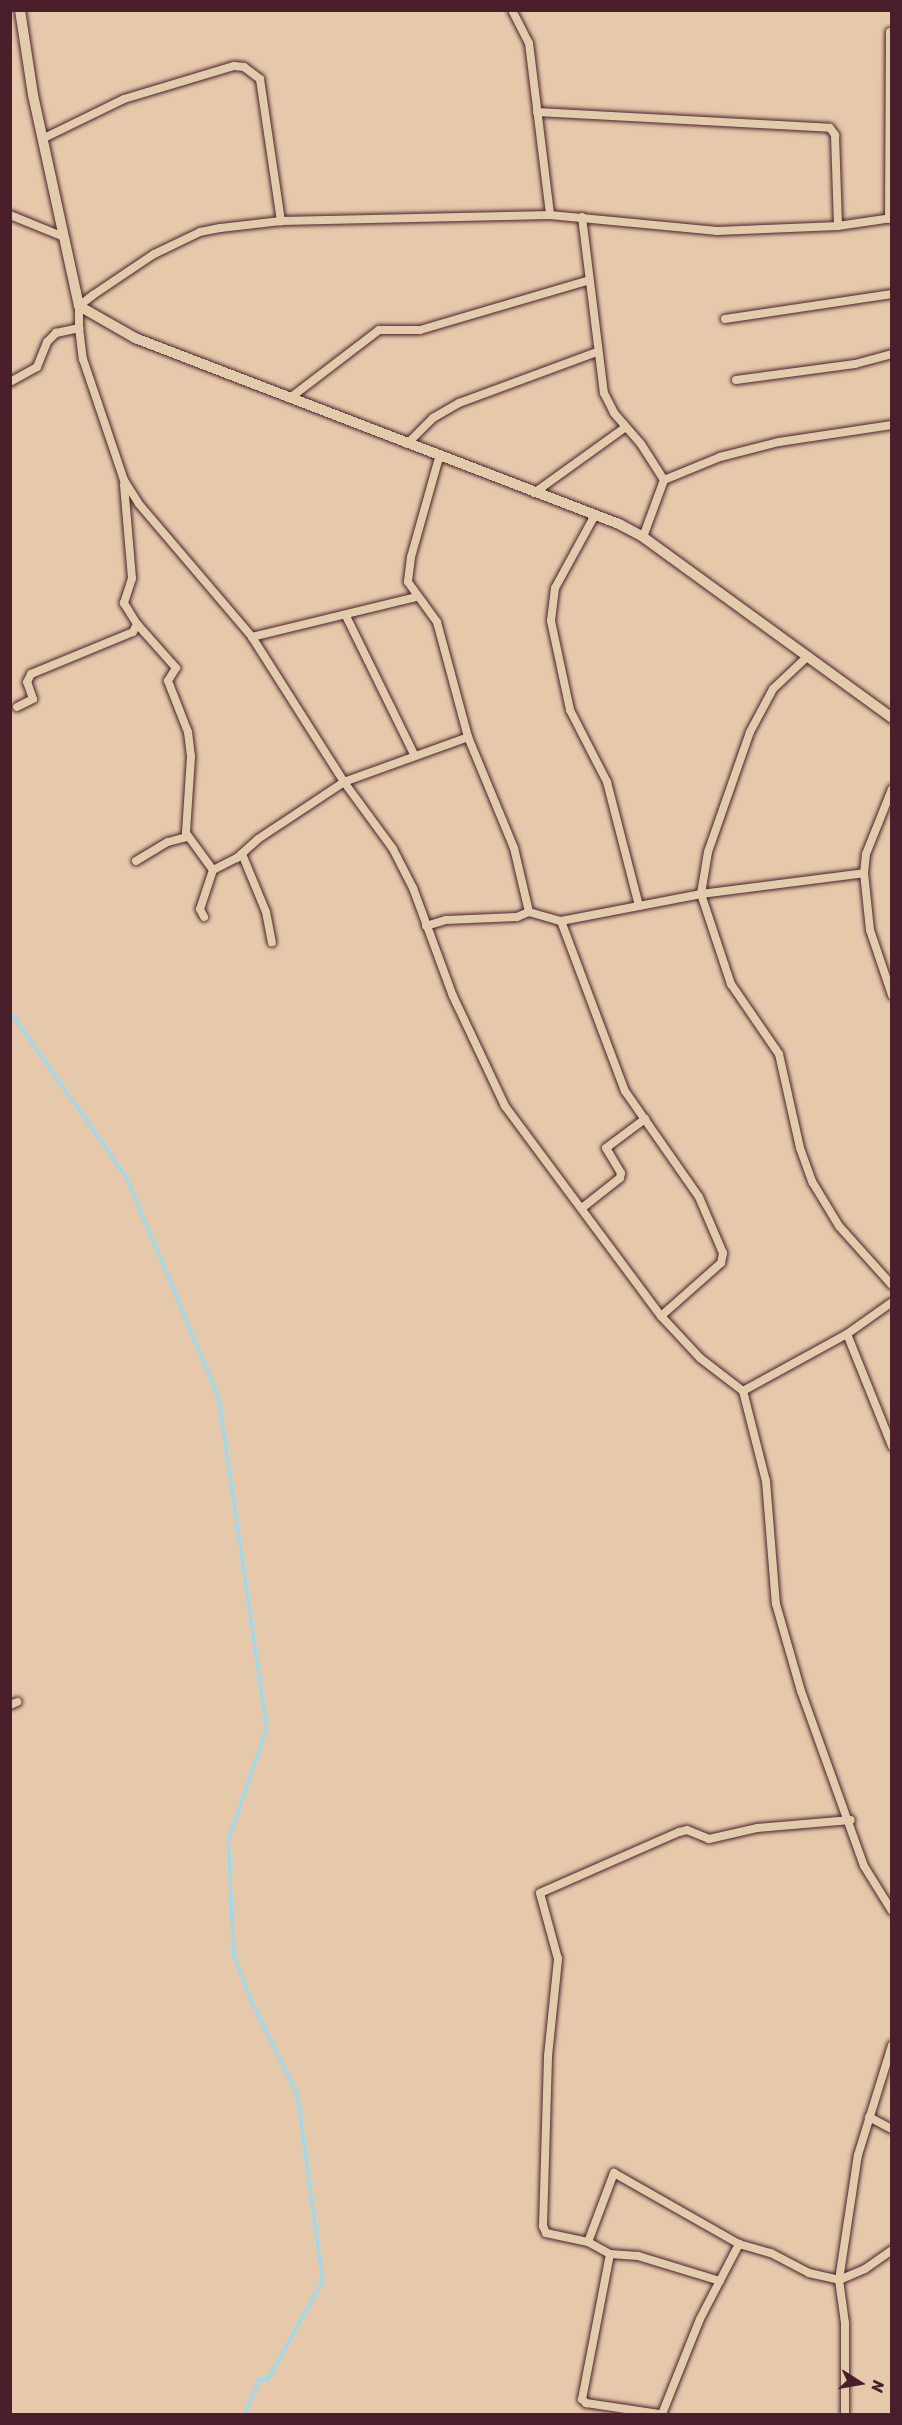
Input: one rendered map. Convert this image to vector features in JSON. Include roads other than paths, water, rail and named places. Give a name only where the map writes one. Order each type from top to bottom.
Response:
[{"type":"street","points":[[20,10],[42,139],[79,306],[83,359],[124,480],[139,504],[252,637],[344,782],[393,849],[453,996],[504,1106],[661,1316],[700,1358],[743,1390],[766,1481],[776,1604],[801,1691],[851,1820],[864,1866],[891,1911]]},
{"type":"street","points":[[512,10],[529,43],[550,215]]},
{"type":"street","points":[[79,306],[179,241],[220,228],[281,221],[550,215],[717,231],[838,226],[890,218],[890,32]]},
{"type":"street","points":[[42,139],[124,99],[234,66],[244,67],[260,79],[281,221]]},
{"type":"street","points":[[537,112],[830,128],[835,135],[838,226]]},
{"type":"street","points":[[10,215],[64,237]]},
{"type":"street","points":[[582,217],[587,281],[597,352],[608,404],[664,480]]},
{"type":"street","points":[[290,398],[379,330],[420,330],[587,281]]},
{"type":"street","points":[[725,319],[891,294]]},
{"type":"street","points":[[79,306],[135,338],[408,444],[440,454],[595,515],[644,537],[891,717]]},
{"type":"street","points":[[10,382],[37,367],[47,342],[56,333],[79,328]]},
{"type":"street","points":[[408,444],[433,418],[459,403],[597,352]]},
{"type":"street","points":[[736,380],[855,364],[891,354]]},
{"type":"street","points":[[644,537],[664,480],[720,457],[779,442],[891,425]]},
{"type":"street","points":[[534,492],[626,427]]},
{"type":"street","points":[[440,454],[411,557],[408,582],[416,597],[437,622],[468,737],[514,848],[530,912]]},
{"type":"street","points":[[124,480],[132,578],[124,603],[136,624],[176,668],[168,681],[190,742],[187,837],[213,870]]},
{"type":"street","points":[[595,515],[555,588],[550,621],[558,670],[575,726],[607,782],[639,906]]},
{"type":"street","points":[[252,637],[346,616],[416,597]]},
{"type":"street","points":[[346,616],[415,756]]},
{"type":"street","points":[[17,707],[33,699],[27,682],[31,674],[133,632],[136,624]]},
{"type":"street","points":[[808,656],[773,688],[750,732],[708,852],[701,894],[731,984],[779,1054],[800,1148],[813,1183],[839,1226],[891,1285]]},
{"type":"street","points":[[204,917],[200,909],[213,870],[242,854],[344,782],[468,737]]},
{"type":"street","points":[[891,789],[866,854],[864,873],[870,930],[891,995]]},
{"type":"street","points":[[136,861],[168,842],[187,837]]},
{"type":"street","points":[[242,854],[266,912],[272,942]]},
{"type":"street","points":[[426,926],[446,920],[517,917],[530,912],[561,921],[701,894],[864,873]]},
{"type":"street","points":[[561,921],[625,1090],[699,1197],[723,1252],[721,1263],[661,1316]]},
{"type":"street","points":[[582,1209],[620,1178],[621,1173],[606,1148],[645,1119]]},
{"type":"street","points":[[743,1390],[847,1334],[891,1302]]},
{"type":"street","points":[[847,1334],[891,1446]]},
{"type":"street","points":[[720,2282],[638,2256],[610,2254],[588,2242],[553,2235],[543,2226],[548,2056],[558,1959],[540,1893],[687,1830],[709,1839],[757,1828],[851,1820]]},
{"type":"street","points":[[845,2415],[844,2323],[839,2280],[858,2155],[891,2045]]},
{"type":"street","points":[[869,2117],[891,2129]]},
{"type":"street","points":[[588,2242],[614,2173],[739,2244],[771,2253],[809,2273],[839,2280],[865,2269],[891,2250]]},
{"type":"street","points":[[610,2254],[582,2399],[586,2403],[661,2415],[739,2244]]},
{"type":"waterway","points":[[10,1012],[126,1177],[218,1397],[266,1728],[228,1839],[233,1954],[251,2001],[297,2095],[322,2281],[267,2379],[259,2379],[244,2414]]}]
